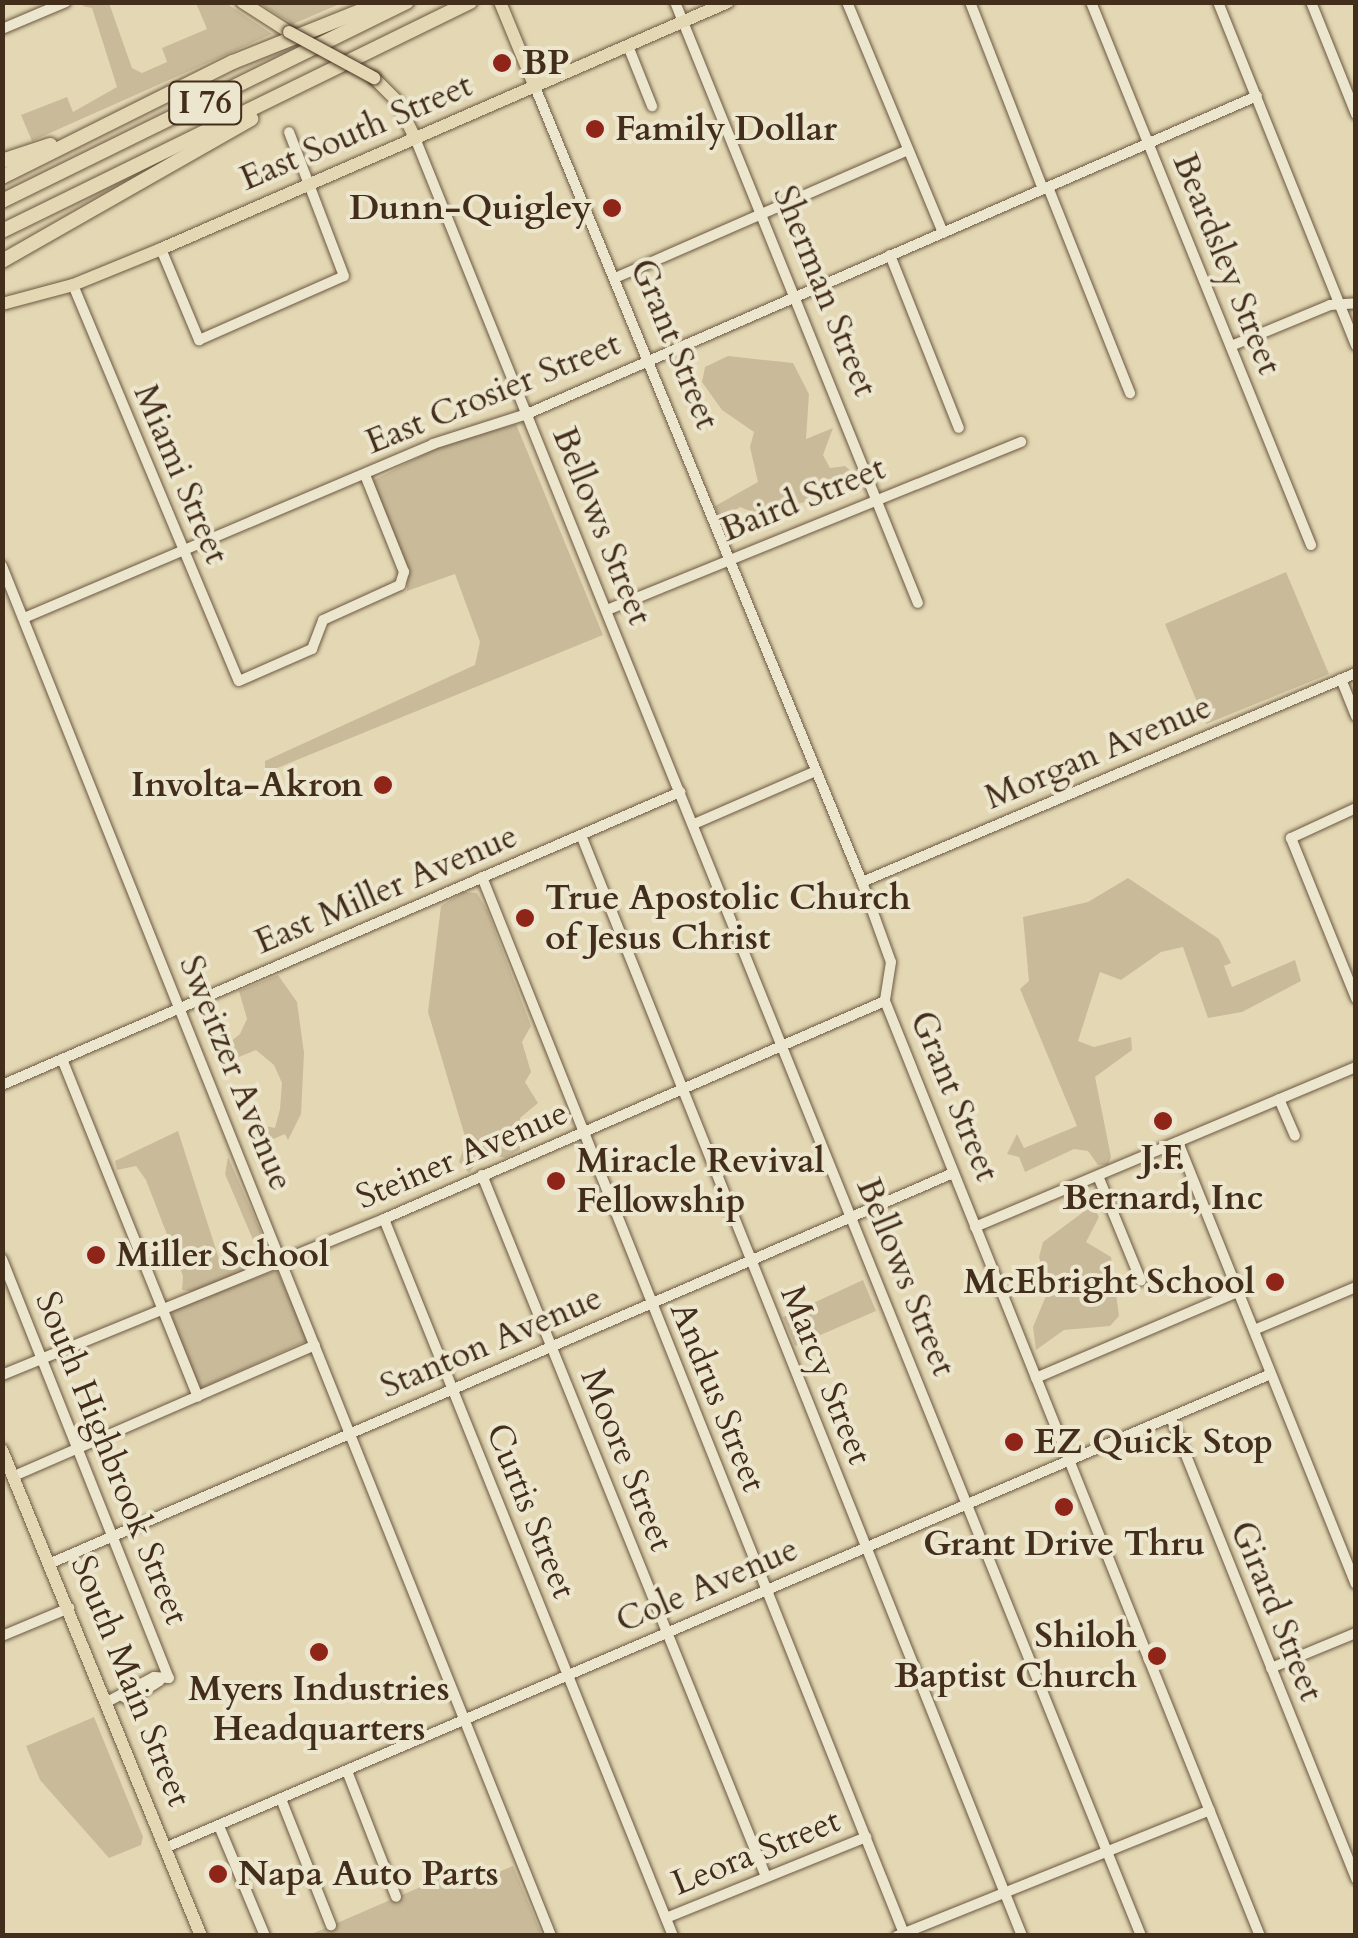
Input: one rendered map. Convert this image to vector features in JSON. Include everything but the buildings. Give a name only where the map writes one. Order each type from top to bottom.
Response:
[{"type":"highway","points":[[2,177],[266,48],[383,2]]},
{"type":"highway","name":"I 76","points":[[2,201],[407,2]]},
{"type":"highway","name":"I 76","points":[[2,231],[470,2]]},
{"type":"highway","points":[[2,261],[395,37]]},
{"type":"highway","points":[[2,161],[144,106]]},
{"type":"main road","points":[[242,2],[273,24],[374,78],[397,101],[416,138]]},
{"type":"main road","name":"Grant Street","points":[[500,2],[535,87]]},
{"type":"main road","name":"East South Street","points":[[2,304],[73,285],[162,249],[728,2]]},
{"type":"main road","name":"South Main Street","points":[[2,1450],[201,1936]]},
{"type":"street","points":[[2,29],[66,2]]},
{"type":"street","name":"Sherman Street","points":[[675,2],[798,296],[918,603]]},
{"type":"street","points":[[847,2],[943,233]]},
{"type":"street","points":[[970,2],[1130,393]]},
{"type":"street","name":"Beardsley Street","points":[[1092,2],[1310,546]]},
{"type":"street","points":[[1218,2],[1356,345]]},
{"type":"street","points":[[1311,2],[1356,114]]},
{"type":"street","points":[[628,46],[652,106]]},
{"type":"street","name":"Grant Street","points":[[535,87],[862,882],[894,976],[884,1001],[1260,1936]]},
{"type":"street","name":"East Crosier Street","points":[[24,618],[433,444],[527,414],[1257,96]]},
{"type":"street","points":[[162,249],[202,338],[344,276],[312,183],[288,132]]},
{"type":"street","name":"Bellows Street","points":[[416,138],[1141,1936]]},
{"type":"street","points":[[615,278],[908,150]]},
{"type":"street","points":[[890,256],[959,428]]},
{"type":"street","name":"Miami Street","points":[[73,285],[242,680],[312,650],[323,620],[402,581],[365,474]]},
{"type":"street","points":[[1231,346],[1340,305],[1356,303]]},
{"type":"street","name":"Baird Street","points":[[607,610],[1021,442]]},
{"type":"street","name":"Sweitzer Avenue","points":[[2,566],[551,1936]]},
{"type":"street","name":"Morgan Avenue","points":[[862,882],[1356,672]]},
{"type":"street","points":[[1341,679],[1356,716]]},
{"type":"street","points":[[694,824],[816,771]]},
{"type":"street","name":"East Miller Avenue","points":[[2,1085],[680,792]]},
{"type":"street","points":[[1356,808],[1290,838],[1356,998]]},
{"type":"street","name":"Marcy Street","points":[[581,834],[1022,1936]]},
{"type":"street","name":"Andrus Street","points":[[482,877],[902,1935]]},
{"type":"street","name":"Steiner Avenue","points":[[2,1375],[384,1219],[884,1001]]},
{"type":"street","points":[[62,1059],[198,1397]]},
{"type":"street","points":[[975,1227],[1356,1067]]},
{"type":"street","points":[[1279,1099],[1294,1136]]},
{"type":"street","points":[[1178,1142],[1356,1584]]},
{"type":"street","name":"Stanton Avenue","points":[[51,1563],[953,1172]]},
{"type":"street","name":"Moore Street","points":[[482,1175],[766,1877]]},
{"type":"street","points":[[1098,1176],[1141,1281]]},
{"type":"street","name":"Curtis Street","points":[[384,1219],[672,1936]]},
{"type":"street","name":"South Highbrook Street","points":[[2,1259],[112,1536],[164,1680],[129,1700],[122,1696],[107,1702]]},
{"type":"street","points":[[1254,1330],[1355,1288]]},
{"type":"street","points":[[1036,1378],[1238,1292]]},
{"type":"street","points":[[14,1476],[315,1346]]},
{"type":"street","name":"Cole Avenue","points":[[165,1848],[1271,1374]]},
{"type":"street","name":"Girard Street","points":[[1171,1418],[1356,1879]]},
{"type":"street","points":[[2,1636],[69,1608]]},
{"type":"street","points":[[1271,1668],[1356,1632]]},
{"type":"street","points":[[346,1771],[396,1897]]},
{"type":"street","points":[[281,1799],[331,1925]]},
{"type":"street","points":[[902,1935],[1210,1810]]},
{"type":"street","points":[[219,1826],[265,1936]]},
{"type":"street","name":"Leora Street","points":[[666,1918],[866,1838]]},
{"type":"shaded area","points":[[109,3],[132,68],[142,73],[167,62],[162,48],[207,29],[196,3],[226,3],[272,34],[32,141],[21,115],[67,97],[73,112],[117,87],[92,8],[82,6]]},
{"type":"shaded area","points":[[259,3],[342,3],[293,24]]},
{"type":"shaded area","points":[[728,356],[793,363],[809,394],[806,439],[833,428],[823,455],[830,468],[845,466],[853,473],[810,501],[755,513],[740,507],[720,520],[715,506],[758,482],[750,447],[754,432],[722,410],[702,382],[705,367]]},
{"type":"shaded area","points":[[516,424],[603,635],[265,773],[265,761],[475,665],[480,642],[455,574],[407,591],[408,571],[372,481],[439,447]]},
{"type":"shaded area","points":[[1286,572],[1329,674],[1206,724],[1165,624]]},
{"type":"shaded area","points":[[1128,878],[1219,939],[1231,963],[1224,966],[1232,987],[1295,960],[1301,981],[1242,1012],[1208,1018],[1183,947],[1161,952],[1121,980],[1100,972],[1078,1041],[1094,1047],[1131,1037],[1132,1050],[1095,1077],[1111,1157],[1108,1165],[1098,1165],[1088,1151],[1074,1149],[1025,1172],[1019,1157],[1007,1154],[1017,1134],[1024,1148],[1077,1126],[1020,989],[1029,981],[1023,917],[1088,902]]},
{"type":"shaded area","points":[[464,892],[477,893],[487,910],[531,1026],[522,1042],[531,1072],[525,1082],[538,1103],[520,1118],[520,1150],[505,1158],[484,1152],[469,1173],[459,1162],[466,1140],[428,1012],[441,906]]},
{"type":"shaded area","points":[[278,975],[297,1002],[304,1053],[301,1114],[288,1140],[285,1134],[264,1143],[261,1125],[275,1128],[280,1109],[282,1083],[274,1065],[256,1050],[229,1061],[214,1055],[240,1034],[247,1019],[239,991]]},
{"type":"shaded area","points":[[178,1131],[219,1259],[232,1263],[257,1249],[225,1174],[228,1157],[270,1253],[266,1261],[197,1292],[182,1290],[183,1276],[146,1180],[136,1166],[117,1170],[115,1161]]},
{"type":"shaded area","points":[[1086,1193],[1099,1217],[1086,1242],[1111,1257],[1119,1316],[1110,1326],[1064,1330],[1036,1350],[1033,1327],[1048,1291],[1039,1257],[1043,1242],[1082,1213]]},
{"type":"shaded area","points":[[277,1270],[308,1340],[200,1389],[172,1324],[173,1309]]},
{"type":"shaded area","points":[[863,1280],[876,1311],[795,1346],[783,1317]]},
{"type":"shaded area","points":[[94,1717],[143,1837],[141,1845],[109,1858],[40,1780],[26,1746]]},
{"type":"shaded area","points":[[513,1866],[542,1935],[307,1936],[455,1872],[463,1887]]},
{"type":"place","name":"BP","points":[[502,63]]},
{"type":"place","name":"Family Dollar","points":[[595,129]]},
{"type":"place","name":"Dunn-Quigley","points":[[612,208]]},
{"type":"place","name":"Involta-Akron","points":[[383,785]]},
{"type":"place","name":"True Apostolic Church of Jesus Christ","points":[[525,918]]},
{"type":"place","name":"J.F. Bernard, Inc","points":[[1163,1121]]},
{"type":"place","name":"Miracle Revival Fellowship","points":[[556,1181]]},
{"type":"place","name":"Miller School","points":[[96,1255]]},
{"type":"place","name":"McEbright School","points":[[1275,1282]]},
{"type":"place","name":"EZ Quick Stop","points":[[1014,1442]]},
{"type":"place","name":"Grant Drive Thru","points":[[1064,1507]]},
{"type":"place","name":"Myers Industries Headquarters","points":[[319,1652]]},
{"type":"place","name":"Shiloh Baptist Church","points":[[1157,1656]]},
{"type":"place","name":"Napa Auto Parts","points":[[218,1874]]}]
